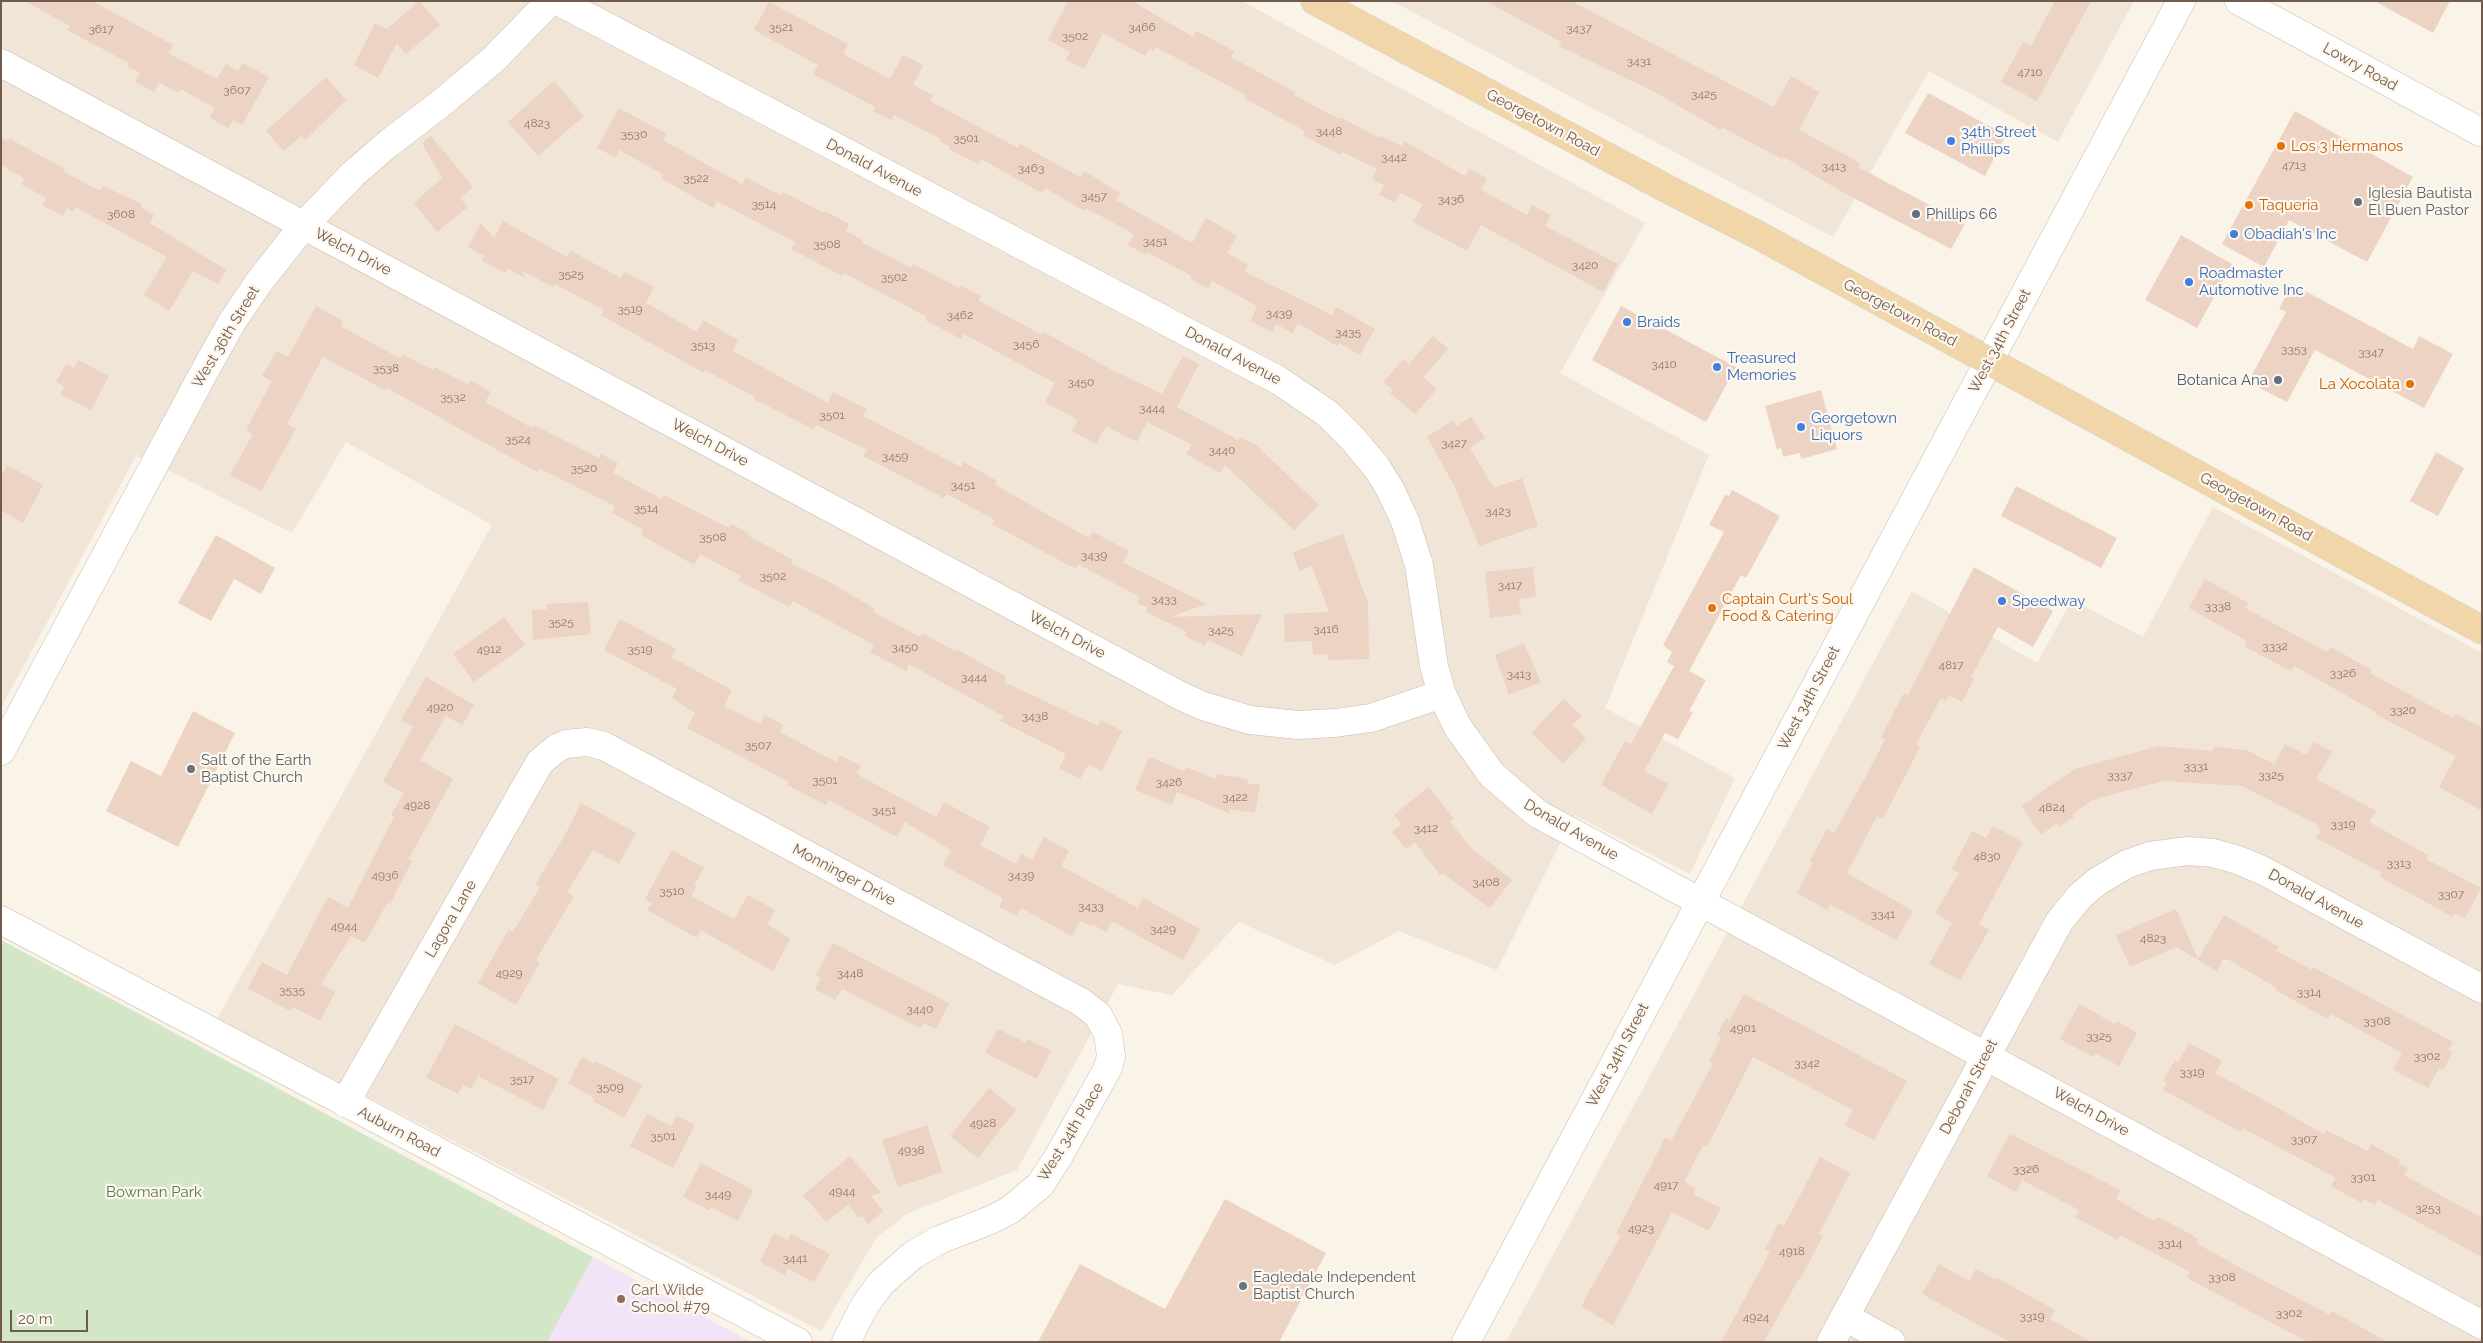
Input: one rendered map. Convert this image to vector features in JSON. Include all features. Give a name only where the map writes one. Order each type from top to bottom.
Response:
[{"type":"main road","name":"Georgetown Road","points":[[1316,1],[1675,193],[1756,234],[2482,630]]},
{"type":"street","name":"West 36th Street","points":[[4,738],[232,322],[259,282],[304,225],[371,158],[494,59],[550,1]]},
{"type":"street","name":"Donald Avenue","points":[[558,1],[1278,380],[1309,399],[1358,444],[1376,468],[1395,499],[1414,544],[1419,565],[1429,643],[1442,694],[1463,736],[1492,775],[1516,797],[1560,827],[1700,901]]},
{"type":"street","name":"West 34th Street","points":[[1466,1342],[2181,1]]},
{"type":"street","name":"Lowry Road","points":[[2239,1],[2482,133]]},
{"type":"street","name":"Welch Drive","points":[[1,63],[1172,692],[1203,706],[1227,714],[1274,724],[1323,724],[1371,718],[1442,694]]},
{"type":"street","name":"Monninger Drive","points":[[566,744],[580,742],[597,744],[630,760],[1082,1002],[1098,1016],[1108,1034]]},
{"type":"street","name":"Lagora Lane","points":[[345,1103],[540,762],[557,748],[566,744]]},
{"type":"street","name":"Donald Avenue","points":[[2138,860],[2162,853],[2188,851],[2213,853],[2238,860],[2262,870],[2482,989]]},
{"type":"street","name":"Deborah Street","points":[[1831,1342],[2053,932],[2066,913],[2098,881],[2138,860]]},
{"type":"street","name":"Welch Drive","points":[[1700,901],[2482,1325]]},
{"type":"street","name":"Auburn Road","points":[[1,920],[798,1342]]},
{"type":"street","name":"West 34th Place","points":[[846,1342],[866,1305],[881,1283],[913,1255],[938,1240],[993,1219],[1010,1210],[1040,1185],[1057,1159],[1108,1068],[1111,1056],[1108,1034]]},
{"type":"street","points":[[1844,1317],[1890,1342]]},
{"type":"shaded area","points":[[1,1],[1242,1],[1645,223],[1560,373],[1709,455],[1605,708],[1735,778],[1690,874],[1574,815],[1497,970],[1399,931],[1335,965],[1239,922],[1172,995],[1118,984],[1017,1170],[908,1213],[877,1237],[821,1331],[217,1019],[492,525],[346,442],[292,533],[174,473],[136,456],[1,708]]},
{"type":"shaded area","points":[[1392,1],[2134,1],[2058,142],[1929,71],[1833,237]]},
{"type":"shaded area","points":[[2213,507],[2482,653],[2482,1342],[1506,1342],[1912,591],[2037,663],[2072,600],[2143,637]]},
{"type":"shaded area","name":"Carl Wilde School #79","points":[[593,1257],[751,1342],[547,1342]]},
{"type":"green space","name":"Bowman Park","points":[[1,940],[593,1257],[547,1342],[1,1342]]},
{"type":"building","points":[[25,1],[92,1],[173,45],[168,53],[217,79],[226,64],[238,71],[243,63],[269,77],[242,125],[233,120],[228,128],[210,118],[215,108],[181,89],[178,93],[159,82],[154,92],[135,82],[140,73],[127,66],[129,63],[67,30],[70,26]]},
{"type":"building","points":[[419,1],[440,25],[406,54],[397,43],[378,78],[354,65],[375,23],[387,29]]},
{"type":"building","points":[[1068,1],[1132,1],[1193,37],[1196,31],[1234,51],[1231,57],[1295,92],[1294,95],[1339,119],[1340,117],[1379,138],[1380,136],[1402,146],[1404,141],[1465,176],[1469,169],[1487,178],[1481,190],[1527,215],[1532,205],[1551,215],[1545,226],[1618,264],[1603,292],[1481,225],[1467,251],[1413,222],[1423,204],[1400,193],[1395,202],[1379,195],[1384,185],[1372,179],[1377,169],[1342,152],[1340,155],[1303,135],[1305,131],[1244,98],[1246,95],[1156,47],[1154,51],[1149,49],[1145,56],[1103,33],[1084,69],[1066,60],[1070,52],[1048,40]]},
{"type":"building","points":[[1486,1],[1571,1],[1774,107],[1791,76],[1819,92],[1799,130],[1860,163],[1858,167],[1965,224],[1951,249],[1844,193],[1784,157],[1782,159],[1722,127],[1720,130],[1655,92],[1559,46],[1561,42]]},
{"type":"building","points":[[2055,1],[2091,1],[2037,101],[2001,82],[2023,42],[2031,46]]},
{"type":"building","points":[[2374,1],[2450,1],[2433,33]]},
{"type":"building","points":[[769,2],[848,44],[843,54],[890,79],[903,55],[914,60],[923,66],[913,85],[933,95],[930,101],[1018,148],[1020,144],[1080,177],[1084,171],[1120,193],[1116,200],[1192,243],[1206,218],[1237,236],[1227,253],[1248,265],[1245,272],[1332,315],[1337,307],[1375,329],[1360,355],[1339,343],[1337,346],[1298,323],[1293,333],[1276,324],[1272,332],[1251,321],[1257,306],[1212,281],[1208,289],[1190,278],[1192,276],[1147,252],[1146,255],[1128,245],[1134,234],[1086,208],[1085,211],[1045,188],[1042,193],[981,159],[978,164],[949,149],[950,147],[939,141],[941,139],[894,115],[891,120],[873,111],[875,107],[813,74],[818,65],[754,30]]},
{"type":"building","points":[[326,77],[346,100],[305,140],[301,136],[284,151],[266,131]]},
{"type":"building","points":[[554,81],[584,116],[538,156],[508,122]]},
{"type":"building","points":[[1928,93],[2006,135],[1985,176],[1905,133]]},
{"type":"building","points":[[619,108],[667,134],[663,140],[742,184],[746,177],[781,196],[783,192],[824,213],[825,211],[849,224],[846,231],[862,240],[861,242],[911,268],[913,264],[959,288],[961,286],[981,296],[979,301],[1042,335],[1044,332],[1112,370],[1162,394],[1183,356],[1199,364],[1177,407],[1238,440],[1240,437],[1256,445],[1319,505],[1294,530],[1225,465],[1220,473],[1186,454],[1192,445],[1147,422],[1137,442],[1106,426],[1096,444],[1072,431],[1078,420],[1045,402],[1055,383],[964,334],[961,339],[925,320],[927,317],[844,273],[842,276],[791,249],[795,242],[717,201],[713,208],[662,179],[664,175],[619,150],[615,157],[597,148]]},
{"type":"building","points":[[2295,111],[2413,177],[2367,262],[2289,220],[2264,267],[2222,244]]},
{"type":"building","points":[[431,136],[473,187],[460,198],[468,207],[437,232],[414,203],[442,178],[422,143]]},
{"type":"building","points":[[1,138],[8,141],[10,139],[65,169],[64,172],[100,191],[103,186],[142,204],[140,207],[154,215],[150,223],[226,270],[218,284],[193,271],[169,311],[144,295],[167,257],[75,207],[73,212],[67,208],[63,216],[42,205],[46,198],[21,184],[24,178],[1,165]]},
{"type":"building","points":[[503,221],[567,257],[571,251],[621,278],[624,272],[654,287],[646,303],[697,332],[703,320],[738,340],[733,351],[828,403],[833,392],[867,409],[863,416],[961,467],[964,462],[997,481],[995,485],[1089,538],[1093,532],[1129,551],[1123,563],[1207,604],[1170,617],[1262,614],[1242,656],[1208,640],[1205,646],[1185,636],[1187,632],[1146,612],[1148,608],[1137,603],[1140,597],[1078,564],[1076,569],[1031,545],[992,524],[995,520],[947,494],[944,498],[863,456],[867,450],[816,425],[813,429],[754,399],[755,397],[705,370],[704,373],[601,315],[604,310],[555,284],[553,287],[521,270],[527,279],[508,269],[506,273],[482,261],[484,256],[468,247],[481,223],[494,238]]},
{"type":"building","name":"Roadmaster Automotive Inc","points":[[2181,235],[2232,264],[2197,328],[2145,300]]},
{"type":"building","points":[[2292,284],[2413,349],[2419,336],[2453,354],[2424,408],[2315,350],[2287,402],[2248,382],[2286,312],[2279,309]]},
{"type":"building","points":[[316,306],[343,321],[340,326],[401,359],[403,355],[433,370],[435,367],[468,385],[470,380],[491,392],[485,402],[532,428],[534,425],[599,458],[601,454],[618,463],[613,473],[662,499],[664,495],[729,528],[731,524],[749,533],[747,535],[793,560],[791,564],[826,580],[875,609],[873,612],[920,637],[922,633],[955,651],[956,649],[1006,677],[1004,682],[1098,726],[1101,720],[1122,731],[1102,771],[1089,764],[1080,779],[1059,768],[1066,754],[1000,721],[1003,716],[909,664],[906,671],[870,652],[874,645],[793,601],[789,607],[738,580],[741,576],[700,554],[694,565],[641,535],[644,530],[612,513],[615,506],[539,468],[537,472],[387,388],[385,390],[323,357],[287,424],[296,429],[261,491],[230,475],[253,434],[246,430],[272,381],[262,376],[277,351],[288,357]]},
{"type":"building","points":[[1621,306],[1736,367],[1706,422],[1592,360]]},
{"type":"building","points":[[1433,336],[1448,349],[1423,377],[1437,389],[1415,414],[1390,393],[1393,390],[1383,382],[1404,359],[1409,364]]},
{"type":"building","points":[[78,360],[109,376],[91,410],[60,394],[64,386],[56,382],[66,364],[74,368]]},
{"type":"building","name":"Georgetown Liquors","points":[[1821,390],[1837,449],[1801,459],[1800,453],[1783,457],[1781,448],[1777,449],[1765,406]]},
{"type":"building","points":[[1471,417],[1485,438],[1470,448],[1494,488],[1522,478],[1538,526],[1479,546],[1455,487],[1427,437],[1453,420],[1457,426]]},
{"type":"building","points":[[2436,452],[2464,468],[2438,516],[2410,501]]},
{"type":"building","points":[[7,465],[43,485],[23,523],[1,510],[1,476]]},
{"type":"building","points":[[2016,486],[2117,538],[2101,568],[2001,516]]},
{"type":"building","points":[[1732,490],[1780,516],[1746,578],[1741,575],[1689,671],[1706,680],[1689,711],[1693,712],[1678,739],[1665,733],[1644,771],[1668,784],[1652,814],[1601,785],[1625,741],[1631,744],[1674,666],[1667,662],[1672,652],[1663,645],[1724,532],[1709,525],[1725,495],[1729,496]]},
{"type":"building","points":[[1343,534],[1368,603],[1369,659],[1328,660],[1328,654],[1313,655],[1312,641],[1285,642],[1284,614],[1329,612],[1312,566],[1299,571],[1293,552]]},
{"type":"building","points":[[216,535],[275,568],[261,594],[234,579],[211,621],[178,603]]},
{"type":"building","points":[[1533,567],[1536,597],[1519,599],[1521,614],[1490,618],[1485,572]]},
{"type":"building","points":[[1974,567],[2053,611],[2033,647],[1998,627],[1971,677],[1974,679],[1962,702],[1949,695],[1946,701],[1941,698],[1916,744],[1920,747],[1883,819],[1877,816],[1847,873],[1913,911],[1896,940],[1830,904],[1827,910],[1797,893],[1813,863],[1810,861],[1827,829],[1834,833],[1865,778],[1885,740],[1881,737],[1904,693],[1908,695]]},
{"type":"building","points":[[2205,579],[2248,603],[2245,608],[2327,652],[2330,647],[2338,651],[2372,670],[2370,673],[2453,718],[2456,714],[2482,728],[2482,811],[2439,787],[2456,756],[2375,714],[2376,712],[2294,666],[2291,671],[2244,646],[2247,641],[2189,608]]},
{"type":"building","points":[[588,602],[591,634],[533,640],[532,610],[547,609],[546,604]]},
{"type":"building","points":[[504,617],[525,645],[474,682],[453,654]]},
{"type":"building","points":[[620,619],[676,649],[671,657],[732,690],[724,706],[760,724],[765,715],[783,725],[780,732],[836,762],[840,755],[861,766],[857,773],[862,777],[936,817],[944,802],[990,827],[980,845],[1016,864],[1021,854],[1032,860],[1044,837],[1069,851],[1061,866],[1138,908],[1143,898],[1200,929],[1183,960],[1112,921],[1106,932],[1092,924],[1091,926],[1080,921],[1072,936],[1021,908],[1017,916],[999,907],[1003,898],[943,865],[951,850],[905,822],[897,837],[829,800],[826,805],[787,785],[789,782],[687,728],[695,713],[672,698],[677,689],[604,650]]},
{"type":"building","points":[[1524,643],[1541,682],[1509,695],[1495,655]]},
{"type":"building","points":[[426,677],[474,705],[462,725],[446,716],[420,760],[453,779],[408,860],[412,861],[390,904],[387,903],[365,943],[351,936],[321,984],[335,992],[320,1021],[293,1007],[290,1011],[248,988],[262,962],[287,975],[328,897],[348,908],[394,817],[391,815],[404,793],[383,782],[413,727],[401,720]]},
{"type":"building","points":[[1564,699],[1582,716],[1573,725],[1586,739],[1563,763],[1531,733]]},
{"type":"building","name":"Salt of the Earth Baptist Church","points":[[193,711],[235,733],[178,847],[106,811],[131,761],[161,776]]},
{"type":"building","points":[[2314,742],[2332,752],[2316,779],[2376,811],[2369,822],[2428,855],[2426,859],[2481,888],[2465,918],[2454,913],[2453,917],[2380,877],[2382,873],[2316,838],[2321,830],[2317,828],[2318,825],[2242,786],[2163,781],[2092,800],[2073,814],[2074,817],[2059,827],[2057,823],[2041,835],[2021,806],[2075,769],[2158,746],[2213,751],[2214,747],[2246,750],[2274,764],[2285,744],[2306,755]]},
{"type":"building","points":[[1149,757],[1184,771],[1186,767],[1216,779],[1216,774],[1248,779],[1247,783],[1260,785],[1255,813],[1230,809],[1229,813],[1177,792],[1172,805],[1135,790]]},
{"type":"building","points":[[1429,787],[1454,819],[1450,822],[1473,850],[1512,880],[1490,908],[1443,873],[1440,875],[1415,842],[1406,849],[1392,832],[1402,824],[1394,815]]},
{"type":"building","points":[[581,803],[636,833],[619,864],[593,850],[567,892],[574,896],[536,960],[540,962],[516,1005],[478,983],[509,929],[513,932],[540,887],[535,885],[565,835]]},
{"type":"building","points":[[1993,826],[2023,842],[1979,924],[1989,930],[1960,980],[1929,964],[1952,923],[1935,913],[1959,873],[1952,869],[1972,831],[1986,838]]},
{"type":"building","points":[[672,850],[704,868],[694,885],[697,886],[691,896],[734,919],[748,895],[775,910],[767,924],[790,939],[773,971],[701,930],[697,938],[647,910],[652,903],[645,899]]},
{"type":"building","points":[[2176,909],[2198,959],[2224,915],[2279,947],[2276,951],[2312,970],[2313,967],[2453,1042],[2448,1050],[2453,1052],[2443,1070],[2439,1068],[2428,1088],[2393,1070],[2402,1053],[2331,1014],[2328,1019],[2275,990],[2277,988],[2229,960],[2223,959],[2217,971],[2176,947],[2130,967],[2116,935]]},
{"type":"building","points":[[833,943],[949,1003],[936,1029],[923,1023],[920,1028],[842,989],[835,1000],[815,989],[821,978],[816,975]]},
{"type":"building","points":[[1744,994],[1907,1081],[1874,1140],[1845,1125],[1853,1110],[1753,1057],[1707,1147],[1703,1145],[1684,1182],[1696,1188],[1693,1194],[1721,1208],[1709,1231],[1672,1212],[1613,1325],[1582,1307],[1584,1300],[1621,1236],[1616,1234],[1665,1138],[1671,1141],[1713,1064],[1709,1062],[1721,1038],[1717,1035],[1726,1018],[1730,1020]]},
{"type":"building","points":[[2079,1004],[2115,1024],[2117,1021],[2137,1033],[2119,1066],[2095,1053],[2093,1057],[2060,1039]]},
{"type":"building","points":[[455,1024],[559,1079],[543,1110],[478,1076],[471,1089],[463,1085],[458,1094],[426,1078]]},
{"type":"building","points":[[998,1029],[1026,1043],[1027,1039],[1051,1051],[1037,1079],[985,1053]]},
{"type":"building","points":[[2189,1043],[2222,1061],[2215,1073],[2324,1134],[2326,1130],[2368,1151],[2371,1144],[2400,1160],[2398,1163],[2408,1168],[2404,1175],[2482,1218],[2482,1257],[2378,1200],[2375,1205],[2364,1199],[2362,1203],[2331,1186],[2336,1178],[2243,1128],[2241,1132],[2163,1090],[2167,1083],[2163,1081],[2175,1060],[2178,1062]]},
{"type":"building","points":[[582,1057],[594,1064],[596,1061],[642,1085],[624,1118],[593,1101],[594,1098],[568,1083]]},
{"type":"building","points":[[989,1088],[1016,1110],[978,1158],[950,1136]]},
{"type":"building","points":[[647,1114],[671,1126],[677,1116],[695,1125],[673,1168],[630,1146]]},
{"type":"building","points":[[927,1125],[943,1172],[898,1187],[882,1140]]},
{"type":"building","points":[[2010,1134],[2120,1190],[2116,1199],[2154,1221],[2157,1217],[2180,1228],[2198,1239],[2196,1243],[2257,1277],[2330,1315],[2332,1311],[2388,1342],[2308,1342],[2187,1278],[2190,1272],[2120,1235],[2118,1240],[2075,1217],[2079,1210],[2022,1180],[2016,1192],[1987,1176]]},
{"type":"building","points":[[850,1156],[881,1193],[871,1196],[883,1211],[868,1224],[862,1216],[859,1218],[848,1205],[826,1222],[803,1195]]},
{"type":"building","points":[[1820,1157],[1850,1173],[1819,1234],[1823,1236],[1799,1281],[1764,1342],[1721,1342],[1770,1252],[1765,1249],[1779,1223],[1784,1226]]},
{"type":"building","points":[[701,1163],[753,1190],[738,1221],[711,1207],[709,1210],[683,1197]]},
{"type":"building","name":"Eagledale Independent Baptist Church","points":[[1225,1199],[1326,1253],[1279,1342],[1038,1342],[1080,1264],[1165,1309]]},
{"type":"building","points":[[774,1233],[788,1240],[791,1234],[830,1254],[814,1282],[788,1269],[785,1275],[760,1262]]},
{"type":"building","points":[[1939,1264],[1969,1281],[1976,1269],[1996,1280],[1997,1278],[2055,1310],[2050,1319],[2091,1342],[2010,1342],[1922,1294]]},
{"type":"place","name":"34th Street Phillips","points":[[1951,141]]},
{"type":"place","name":"Los 3 Hermanos","points":[[2281,146]]},
{"type":"place","name":"Iglesia Bautista El Buen Pastor","points":[[2358,202]]},
{"type":"place","name":"Taqueria","points":[[2249,205]]},
{"type":"place","name":"Phillips 66","points":[[1916,214]]},
{"type":"place","name":"Obadiah's Inc","points":[[2234,234]]},
{"type":"place","name":"Roadmaster Automotive Inc","points":[[2189,282]]},
{"type":"place","name":"Braids","points":[[1627,322]]},
{"type":"place","name":"Treasured Memories","points":[[1717,367]]},
{"type":"place","name":"Botanica Ana","points":[[2278,380]]},
{"type":"place","name":"La Xocolata","points":[[2410,384]]},
{"type":"place","name":"Georgetown Liquors","points":[[1801,427]]},
{"type":"place","name":"Speedway","points":[[2002,601]]},
{"type":"place","name":"Captain Curt's Soul Food & Catering","points":[[1712,608]]},
{"type":"place","name":"Salt of the Earth Baptist Church","points":[[191,769]]},
{"type":"place","name":"Eagledale Independent Baptist Church","points":[[1243,1286]]},
{"type":"place","name":"Carl Wilde School #79","points":[[621,1299]]}]
